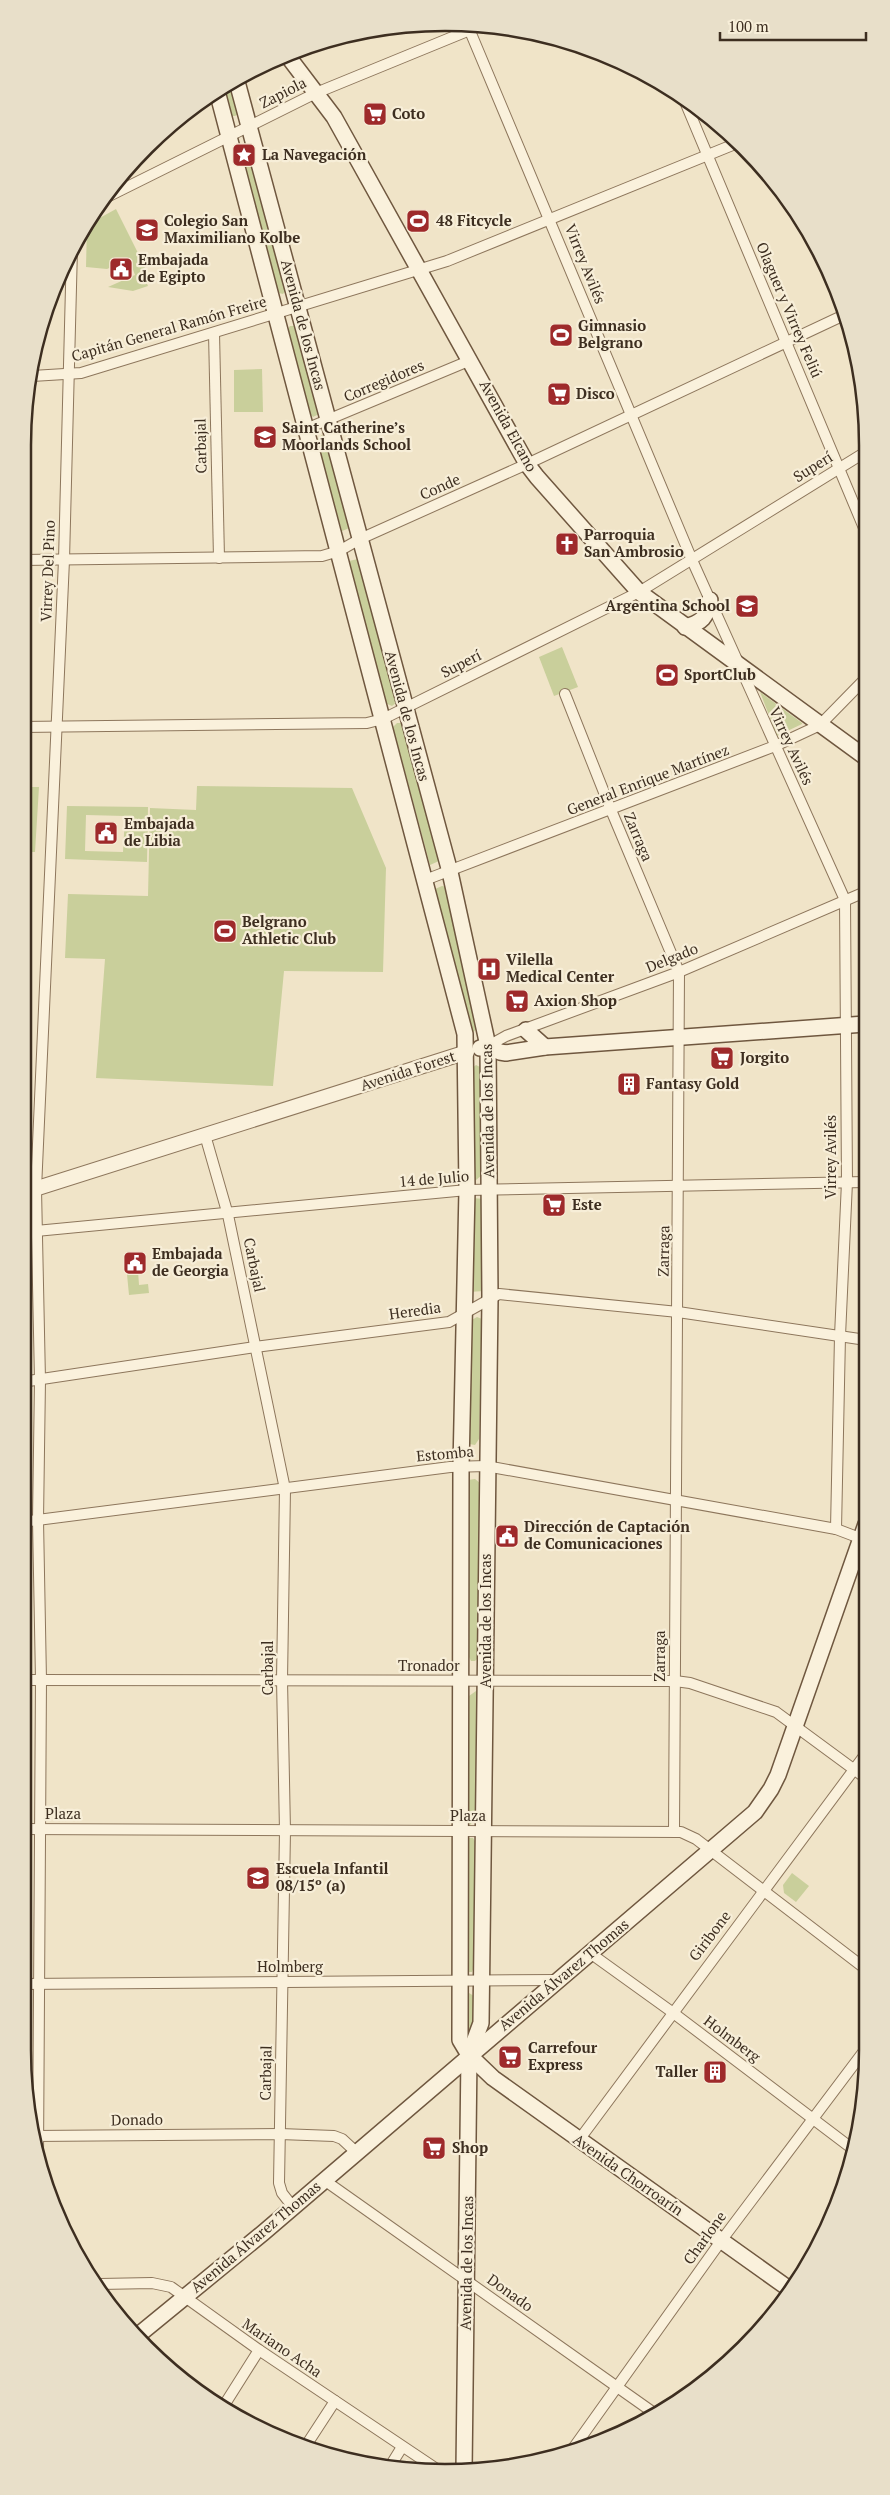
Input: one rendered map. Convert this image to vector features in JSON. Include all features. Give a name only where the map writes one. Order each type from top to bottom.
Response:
[{"type":"main road","name":"Avenida Elcano","points":[[292,61],[334,117],[472,360],[528,464],[639,592],[859,753]]},
{"type":"main road","name":"Avenida de los Incas","points":[[238,87],[329,421],[404,709],[450,872],[488,1046],[490,1298],[486,1466],[486,1681],[482,1832],[481,2023],[469,2055],[468,2281],[464,2463]]},
{"type":"main road","name":"Avenida de los Incas","points":[[220,98],[276,314],[308,428],[465,1034],[467,1052],[467,1190],[461,1466],[462,1681],[459,1981],[460,2040],[469,2055]]},
{"type":"main road","points":[[686,627],[698,624],[704,618],[708,612],[710,600]]},
{"type":"main road","points":[[488,1046],[506,1053],[545,1047],[859,1025]]},
{"type":"main road","points":[[526,1030],[545,1047]]},
{"type":"main road","name":"Avenida Forest","points":[[467,1052],[488,1046]]},
{"type":"main road","name":"Avenida Álvarez Thomas","points":[[142,2332],[324,2180],[747,1820],[763,1802],[778,1775],[794,1724],[859,1550]]},
{"type":"main road","name":"Avenida Chorroarín","points":[[469,2055],[493,2078],[785,2286]]},
{"type":"street","name":"Zapiola","points":[[118,191],[316,93],[459,32]]},
{"type":"street","name":"Virrey Avilés","points":[[471,32],[692,560],[845,900],[847,1182],[840,1336],[836,1529]]},
{"type":"street","name":"Olaguer y Virrey Feliú","points":[[689,111],[859,516]]},
{"type":"street","name":"Capitán General Ramón Freire","points":[[37,376],[81,373],[420,270],[731,146]]},
{"type":"street","name":"Virrey Del Pino","points":[[36,2110],[40,1984],[41,1829],[38,1520],[40,1380],[36,1189],[64,560],[71,268]]},
{"type":"street","name":"Conde","points":[[31,560],[322,556],[339,551],[360,539],[528,464],[630,414],[839,318]]},
{"type":"street","name":"Carbajal","points":[[214,333],[219,558]]},
{"type":"street","name":"Corregidores","points":[[308,428],[329,421],[472,360]]},
{"type":"street","name":"Superí","points":[[31,727],[367,724],[383,719],[639,592],[859,456]]},
{"type":"street","name":"General Enrique Martínez","points":[[425,880],[775,746],[820,725],[859,685]]},
{"type":"street","name":"Zarraga","points":[[565,694],[611,810],[680,972],[674,1832]]},
{"type":"street","name":"Delgado","points":[[488,1046],[506,1036],[680,972],[859,894]]},
{"type":"street","name":"Avenida Forest","points":[[31,1190],[467,1052]]},
{"type":"street","name":"Carbajal","points":[[205,1135],[228,1214],[285,1489],[282,1680],[285,1831],[279,2183],[282,2192],[293,2206]]},
{"type":"street","name":"14 de Julio","points":[[36,1232],[467,1190],[859,1182]]},
{"type":"street","name":"Heredia","points":[[31,1381],[255,1347],[449,1322],[499,1294],[678,1312],[859,1339]]},
{"type":"street","name":"Estomba","points":[[31,1521],[461,1466],[486,1466],[675,1498],[859,1533]]},
{"type":"street","name":"Tronador","points":[[31,1680],[675,1681],[690,1683],[768,1708],[794,1724],[859,1773]]},
{"type":"street","name":"Giribone","points":[[579,2140],[859,1762]]},
{"type":"street","name":"Plaza","points":[[31,1829],[674,1832],[688,1834],[859,1964]]},
{"type":"street","name":"Holmberg","points":[[590,1953],[672,2012],[848,2145]]},
{"type":"street","name":"Holmberg","points":[[31,1984],[558,1980]]},
{"type":"street","name":"Charlone","points":[[577,2442],[721,2241],[859,2059]]},
{"type":"street","name":"Donado","points":[[40,2136],[280,2134],[334,2136],[342,2138],[356,2152]]},
{"type":"street","name":"Donado","points":[[324,2180],[649,2410]]},
{"type":"street","name":"Mariano Acha","points":[[104,2284],[162,2284],[184,2297],[428,2463]]},
{"type":"street","points":[[227,2401],[259,2350]]},
{"type":"street","points":[[309,2441],[335,2401]]},
{"type":"street","points":[[394,2460],[402,2447]]},
{"type":"green space","points":[[233,90],[240,113],[231,116],[225,95]]},
{"type":"green space","points":[[247,144],[286,290],[283,294],[275,292],[237,149]]},
{"type":"green space","points":[[116,209],[145,267],[143,275],[148,286],[133,291],[108,287],[135,275],[129,259],[107,269],[86,267],[87,239],[99,218]]},
{"type":"green space","points":[[290,326],[295,326],[319,406],[319,414],[313,417],[310,414],[286,332]]},
{"type":"green space","points":[[262,369],[263,412],[234,412],[234,370]]},
{"type":"green space","points":[[322,435],[328,436],[352,527],[342,531],[316,440]]},
{"type":"green space","points":[[358,559],[397,702],[392,706],[385,703],[349,561]]},
{"type":"green space","points":[[562,647],[578,687],[554,696],[539,657]]},
{"type":"green space","points":[[760,692],[802,723],[802,724],[777,736]]},
{"type":"green space","points":[[397,723],[402,723],[439,861],[430,865],[393,727]]},
{"type":"green space","name":"Belgrano Athletic Club","points":[[197,786],[352,788],[386,868],[383,972],[284,971],[273,1086],[96,1078],[105,959],[65,958],[68,894],[148,896],[150,808],[196,810]]},
{"type":"green space","points":[[31,787],[39,787],[35,852],[31,852]]},
{"type":"green space","points":[[67,806],[148,807],[147,862],[65,859]],"holes":[[[86,815],[125,816],[123,852],[85,851]]]},
{"type":"green space","points":[[442,886],[448,887],[479,1027],[473,1032],[468,1029],[435,889]]},
{"type":"green space","points":[[476,1065],[482,1068],[482,1175],[476,1180],[471,1177],[471,1069]]},
{"type":"green space","points":[[471,1198],[486,1199],[484,1291],[469,1292]]},
{"type":"green space","points":[[145,1262],[146,1269],[138,1271],[139,1285],[148,1284],[149,1293],[129,1295],[126,1264]]},
{"type":"green space","points":[[477,1317],[482,1319],[479,1439],[475,1445],[469,1444],[467,1439],[470,1321]]},
{"type":"green space","points":[[475,1479],[480,1483],[479,1657],[475,1661],[471,1661],[469,1657],[467,1484],[468,1480]]},
{"type":"green space","points":[[476,1691],[480,1694],[475,1819],[470,1825],[465,1819],[469,1696]]},
{"type":"green space","points":[[473,1838],[476,1843],[475,1964],[472,1972],[466,1972],[466,1840]]},
{"type":"green space","points":[[792,1873],[809,1886],[796,1902],[784,1893],[783,1885]]},
{"type":"green space","points":[[469,1993],[474,1996],[475,2031],[472,2035],[466,2035],[466,1994]]},
{"type":"place","name":"Coto","points":[[375,114]]},
{"type":"place","name":"La Navegación","points":[[244,155]]},
{"type":"place","name":"48 Fitcycle","points":[[418,221]]},
{"type":"place","name":"Colegio San Maximiliano Kolbe","points":[[147,230]]},
{"type":"place","name":"Embajada de Egipto","points":[[121,269]]},
{"type":"place","name":"Gimnasio Belgrano","points":[[561,335]]},
{"type":"place","name":"Disco","points":[[559,394]]},
{"type":"place","name":"Saint Catherine’s Moorlands School","points":[[265,437]]},
{"type":"place","name":"Parroquia San Ambrosio","points":[[567,544]]},
{"type":"place","name":"Argentina School","points":[[747,606]]},
{"type":"place","name":"SportClub","points":[[667,675]]},
{"type":"place","name":"Embajada de Libia","points":[[106,833]]},
{"type":"place","name":"Belgrano Athletic Club","points":[[225,931]]},
{"type":"place","name":"Vilella Medical Center","points":[[489,969]]},
{"type":"place","name":"Axion Shop","points":[[517,1001]]},
{"type":"place","name":"Jorgito","points":[[722,1058]]},
{"type":"place","name":"Fantasy Gold","points":[[629,1084]]},
{"type":"place","name":"Este","points":[[554,1205]]},
{"type":"place","name":"Embajada de Georgia","points":[[135,1263]]},
{"type":"place","name":"Dirección de Captación de Comunicaciones","points":[[507,1536]]},
{"type":"place","name":"Escuela Infantil 08/15º (a)","points":[[258,1878]]},
{"type":"place","name":"Carrefour Express","points":[[510,2057]]},
{"type":"place","name":"Taller","points":[[715,2072]]},
{"type":"place","name":"Shop","points":[[434,2148]]}]
